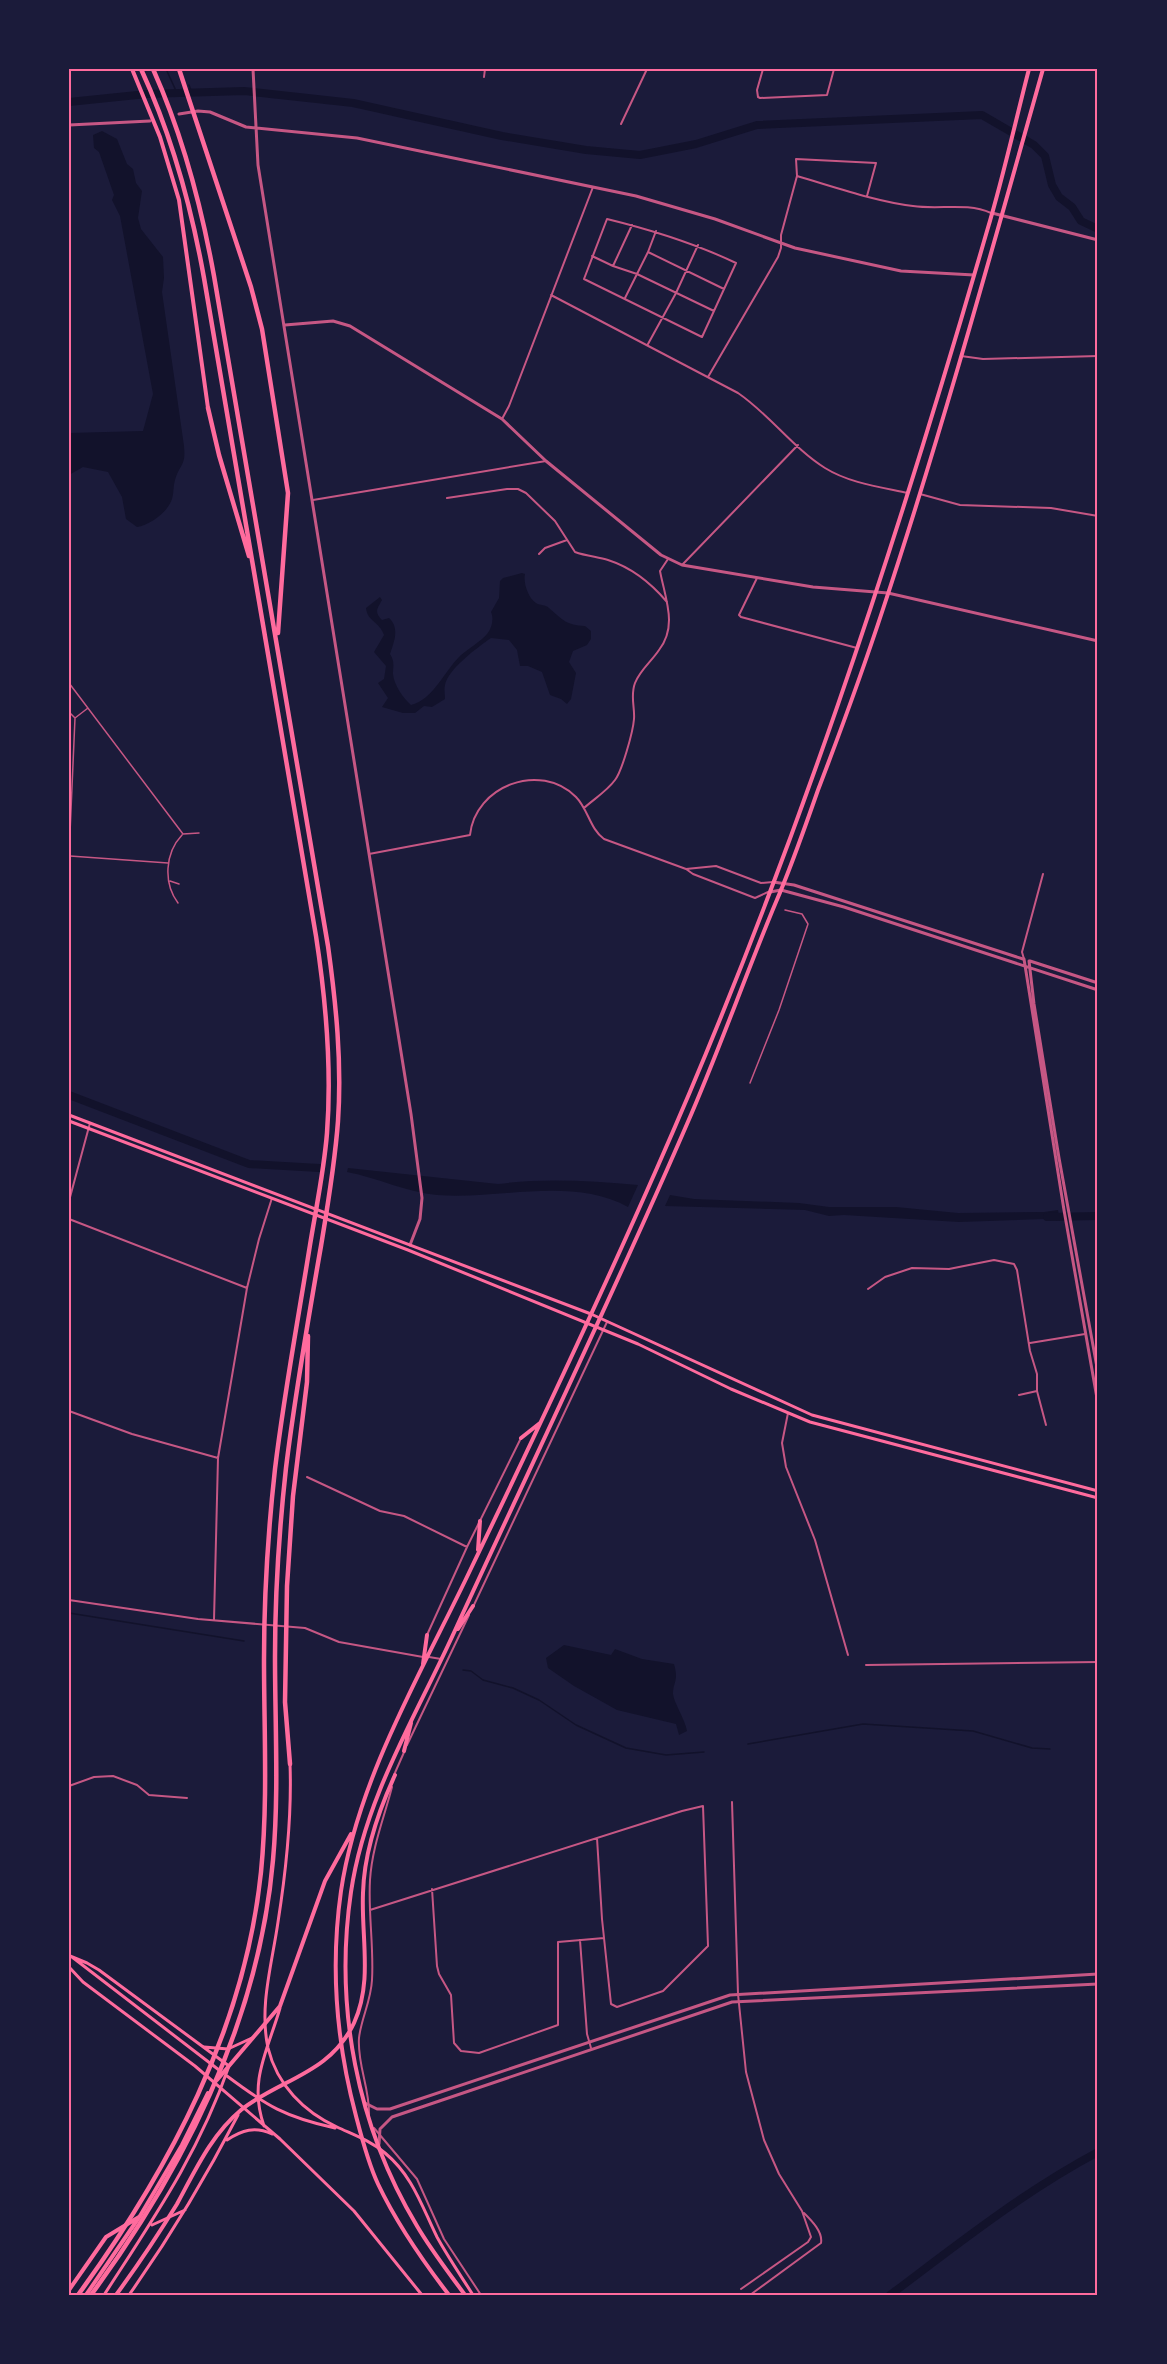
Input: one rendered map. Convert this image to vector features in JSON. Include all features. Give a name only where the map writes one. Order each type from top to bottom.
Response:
[{"type":"highway","points":[[78,2295],[151,2184],[208,2074],[242,1976],[253,1929],[261,1874],[265,1803],[265,1604],[271,1511],[283,1410],[323,1163],[328,1092],[326,1023],[318,948],[197,240],[180,171],[165,125],[141,69]]},
{"type":"highway","points":[[91,2295],[148,2209],[204,2109],[235,2032],[259,1949],[268,1901],[274,1841],[275,1622],[280,1530],[291,1428],[336,1150],[339,1092],[338,1036],[327,934],[207,238],[192,175],[153,69]]},
{"type":"highway","points":[[179,69],[259,314],[286,471],[288,517],[278,614],[280,659]]},
{"type":"highway","points":[[208,408],[259,600]]},
{"type":"highway","points":[[290,1764],[285,1655],[288,1557],[307,1382],[309,1315]]},
{"type":"main road","points":[[132,69],[157,128],[174,180],[182,215],[208,408]]},
{"type":"main road","points":[[449,2295],[404,2233],[378,2184],[368,2159],[345,2073],[339,2037],[334,1954],[342,1886],[354,1830],[373,1775],[426,1657],[541,1423],[681,1113],[733,988],[800,813],[877,593],[992,213],[1029,69]]},
{"type":"main road","points":[[465,2295],[417,2225],[391,2178],[364,2102],[349,2034],[344,1954],[350,1897],[359,1853],[373,1810],[412,1717],[451,1639],[625,1265],[690,1118],[781,891],[837,739],[920,494],[1043,69]]},
{"type":"main road","points":[[69,1115],[591,1314],[812,1415],[1098,1491]]},
{"type":"main road","points":[[69,1121],[408,1250],[603,1330],[810,1422],[1098,1498]]},
{"type":"main road","points":[[522,1437],[541,1423]]},
{"type":"main road","points":[[478,1554],[480,1521]]},
{"type":"main road","points":[[451,1639],[473,1606]]},
{"type":"main road","points":[[426,1657],[427,1635]]},
{"type":"main road","points":[[404,1751],[412,1717]]},
{"type":"main road","points":[[290,1764],[286,1856],[280,1912],[265,2003],[269,2053],[280,2077],[296,2098],[319,2118],[382,2150],[404,2172],[416,2189],[437,2238],[473,2295]]},
{"type":"main road","points":[[116,2295],[164,2225],[216,2137],[235,2115],[259,2098],[318,2066],[339,2046],[352,2028],[361,2005],[366,1975],[363,1895],[368,1854],[380,1811],[394,1775]]},
{"type":"main road","points":[[264,2126],[258,2076],[280,2006],[325,1881],[354,1830]]},
{"type":"main road","points":[[70,1956],[264,2103],[292,2117],[346,2131]]},
{"type":"main road","points":[[70,1956],[87,1962],[99,1970],[229,2066]]},
{"type":"main road","points":[[69,1967],[83,1983],[195,2066],[314,2170],[354,2211],[422,2295]]},
{"type":"main road","points":[[86,2295],[140,2217],[182,2145],[214,2083],[280,2006]]},
{"type":"main road","points":[[200,2045],[211,2049],[228,2049],[254,2037]]},
{"type":"main road","points":[[104,2295],[151,2225],[188,2162],[221,2090],[229,2066]]},
{"type":"main road","points":[[129,2295],[187,2209],[226,2141],[241,2107]]},
{"type":"main road","points":[[226,2141],[246,2130],[264,2130],[276,2136]]},
{"type":"main road","points":[[151,2225],[187,2209]]},
{"type":"main road","points":[[69,2290],[106,2237],[140,2217]]},
{"type":"street","points":[[253,69],[255,128],[266,213],[422,1198],[420,1219],[410,1245]]},
{"type":"street","points":[[484,77],[485,69]]},
{"type":"street","points":[[621,124],[647,69]]},
{"type":"street","points":[[763,69],[757,90],[760,98],[827,95],[834,69]]},
{"type":"street","points":[[179,114],[210,112],[235,124],[255,128],[357,138],[593,186],[675,206],[780,244],[901,271],[974,274]]},
{"type":"street","points":[[69,125],[150,121]]},
{"type":"street","points":[[708,377],[778,257],[797,176],[796,159],[876,163],[867,196]]},
{"type":"street","points":[[797,176],[915,207],[974,207],[1002,217],[1098,240]]},
{"type":"street","points":[[502,419],[593,186]]},
{"type":"street","points":[[607,219],[656,231],[698,245],[736,263],[702,337],[584,279],[607,219]]},
{"type":"street","points":[[613,266],[632,225]]},
{"type":"street","points":[[625,298],[656,231]]},
{"type":"street","points":[[647,345],[676,293],[698,245]]},
{"type":"street","points":[[648,252],[724,289]]},
{"type":"street","points":[[592,256],[637,274],[714,311]]},
{"type":"street","points":[[550,295],[747,399],[823,467],[839,475],[908,494]]},
{"type":"street","points":[[285,325],[333,321],[350,326],[502,419],[546,461],[668,559],[682,565],[813,587],[825,586],[888,593],[1098,641]]},
{"type":"street","points":[[961,356],[983,359],[1098,356]]},
{"type":"street","points":[[682,565],[798,446]]},
{"type":"street","points":[[313,500],[546,461]]},
{"type":"street","points":[[447,498],[518,489],[526,493],[555,521],[575,552],[606,560],[638,574],[649,582],[669,605]]},
{"type":"street","points":[[920,494],[960,505],[1051,508],[1098,516]]},
{"type":"street","points":[[539,554],[545,548],[567,540]]},
{"type":"street","points":[[584,808],[615,781],[621,770],[633,725],[632,697],[635,683],[641,671],[665,641],[670,619],[669,605],[660,571],[668,559]]},
{"type":"street","points":[[757,578],[741,609],[739,615],[741,617],[856,648]]},
{"type":"street","points":[[69,683],[183,834]]},
{"type":"street","points":[[75,718],[88,708]]},
{"type":"street","points":[[69,712],[75,718],[69,856],[168,863]]},
{"type":"street","points":[[369,854],[470,836],[474,820],[489,798],[505,785],[544,780],[558,785],[576,797],[595,831],[604,839],[686,869],[693,874],[754,898],[768,892],[781,891],[844,907],[1098,990]]},
{"type":"street","points":[[183,834],[199,833]]},
{"type":"street","points":[[178,903],[170,892],[168,863],[172,848],[183,834]]},
{"type":"street","points":[[190,834],[198,837]]},
{"type":"street","points":[[686,869],[716,866],[762,883],[784,883],[1098,983]]},
{"type":"street","points":[[1043,874],[1022,952],[1066,1210]]},
{"type":"street","points":[[170,881],[179,884]]},
{"type":"street","points":[[750,1083],[786,991],[808,924],[802,914],[785,910]]},
{"type":"street","points":[[1029,961],[1068,1225],[1098,1404]]},
{"type":"street","points":[[69,1201],[90,1123]]},
{"type":"street","points":[[214,1620],[218,1458],[247,1288],[272,1198]]},
{"type":"street","points":[[69,1219],[247,1288]]},
{"type":"street","points":[[1068,1225],[1098,1373]]},
{"type":"street","points":[[868,1289],[885,1277],[912,1269],[949,1269],[994,1260],[1014,1264],[1037,1374],[1037,1391],[1046,1425]]},
{"type":"street","points":[[482,2295],[444,2239],[417,2179],[369,2120],[359,2039],[372,1982],[370,1910],[373,1854],[394,1775],[404,1751],[607,1322]]},
{"type":"street","points":[[1030,1343],[1085,1334]]},
{"type":"street","points":[[1019,1395],[1037,1391]]},
{"type":"street","points":[[69,1411],[132,1434],[218,1458]]},
{"type":"street","points":[[788,1413],[782,1443],[786,1467],[815,1540],[848,1655]]},
{"type":"street","points":[[427,1635],[467,1547],[522,1437]]},
{"type":"street","points":[[307,1477],[380,1511],[404,1516],[467,1547]]},
{"type":"street","points":[[69,1600],[155,1613],[305,1628],[339,1642],[441,1659]]},
{"type":"street","points":[[866,1665],[1098,1662]]},
{"type":"street","points":[[69,1786],[94,1777],[113,1776],[137,1785],[149,1795],[187,1798]]},
{"type":"street","points":[[732,1802],[738,1994],[746,2072],[764,2140],[779,2174],[802,2211],[811,2237],[808,2242],[741,2289]]},
{"type":"street","points":[[370,1910],[432,1889],[597,1838],[703,1806],[709,1941],[704,1951],[663,1991],[617,2007],[611,2004],[597,1838]]},
{"type":"street","points":[[432,1889],[439,1974],[451,1995],[454,2043],[461,2051],[479,2053],[555,2029],[558,2025],[558,1942],[604,1938]]},
{"type":"street","points":[[580,1940],[591,2048]]},
{"type":"street","points":[[364,2102],[369,2107],[390,2109],[721,1997],[738,1994],[1098,1974]]},
{"type":"street","points":[[380,2149],[379,2135],[384,2124],[392,2117],[591,2048],[739,2001],[1098,1984]]},
{"type":"street","points":[[874,1986],[875,1994]]},
{"type":"street","points":[[553,2054],[556,2061]]},
{"type":"street","points":[[450,2089],[453,2096]]},
{"type":"street","points":[[750,2295],[821,2243],[821,2235],[802,2211]]},
{"type":"shaded area","points":[[102,131],[117,139],[127,164],[133,169],[136,183],[142,191],[138,218],[141,229],[163,257],[162,292],[184,446],[183,462],[175,480],[170,504],[158,517],[137,527],[126,519],[122,497],[108,472],[83,467],[69,475],[69,433],[143,431],[153,394],[120,216],[112,200],[114,195],[99,152],[94,148],[93,135]]},
{"type":"shaded area","points":[[525,574],[527,590],[533,601],[547,607],[565,621],[585,626],[591,631],[591,639],[587,645],[573,651],[569,662],[576,673],[571,699],[567,704],[550,695],[542,672],[528,666],[520,666],[517,650],[509,640],[491,638],[464,659],[452,672],[445,685],[445,699],[432,707],[424,706],[415,713],[403,713],[382,707],[388,698],[378,683],[384,679],[386,666],[374,652],[384,635],[380,627],[369,616],[366,608],[380,597],[382,600],[377,613],[382,620],[389,618],[395,631],[390,654],[395,682],[399,691],[411,705],[426,697],[455,661],[487,634],[492,623],[491,612],[499,598],[500,581]]},
{"type":"shaded area","points":[[348,1168],[498,1184],[568,1181],[638,1185],[628,1207],[606,1198],[559,1191],[437,1195],[414,1191],[347,1172]]},
{"type":"shaded area","points":[[670,1195],[694,1199],[799,1203],[829,1207],[896,1207],[958,1213],[1058,1210],[1060,1221],[1044,1219],[959,1222],[829,1216],[805,1210],[665,1206]]},
{"type":"shaded area","points":[[564,1645],[611,1655],[615,1649],[642,1659],[674,1664],[676,1678],[673,1694],[687,1731],[679,1735],[676,1724],[617,1710],[574,1686],[548,1668],[546,1658]]},
{"type":"waterway","points":[[166,69],[177,93]]},
{"type":"waterway","points":[[189,85],[192,93]]},
{"type":"waterway","points":[[69,102],[147,94],[244,91],[353,103],[502,136],[586,150],[640,155],[696,144],[757,125],[982,115],[1034,145],[1045,156],[1052,185],[1059,197],[1072,207],[1081,221],[1098,229]]},
{"type":"waterway","points":[[69,1095],[249,1164],[319,1168]]},
{"type":"waterway","points":[[1047,1217],[1098,1216]]},
{"type":"waterway","points":[[69,1613],[244,1641]]},
{"type":"waterway","points":[[463,1670],[471,1671],[483,1680],[513,1688],[539,1700],[576,1725],[626,1748],[666,1755],[704,1752]]},
{"type":"waterway","points":[[748,1744],[863,1724],[973,1731],[1032,1748],[1050,1749]]},
{"type":"waterway","points":[[890,2295],[1017,2201],[1098,2152]]}]
